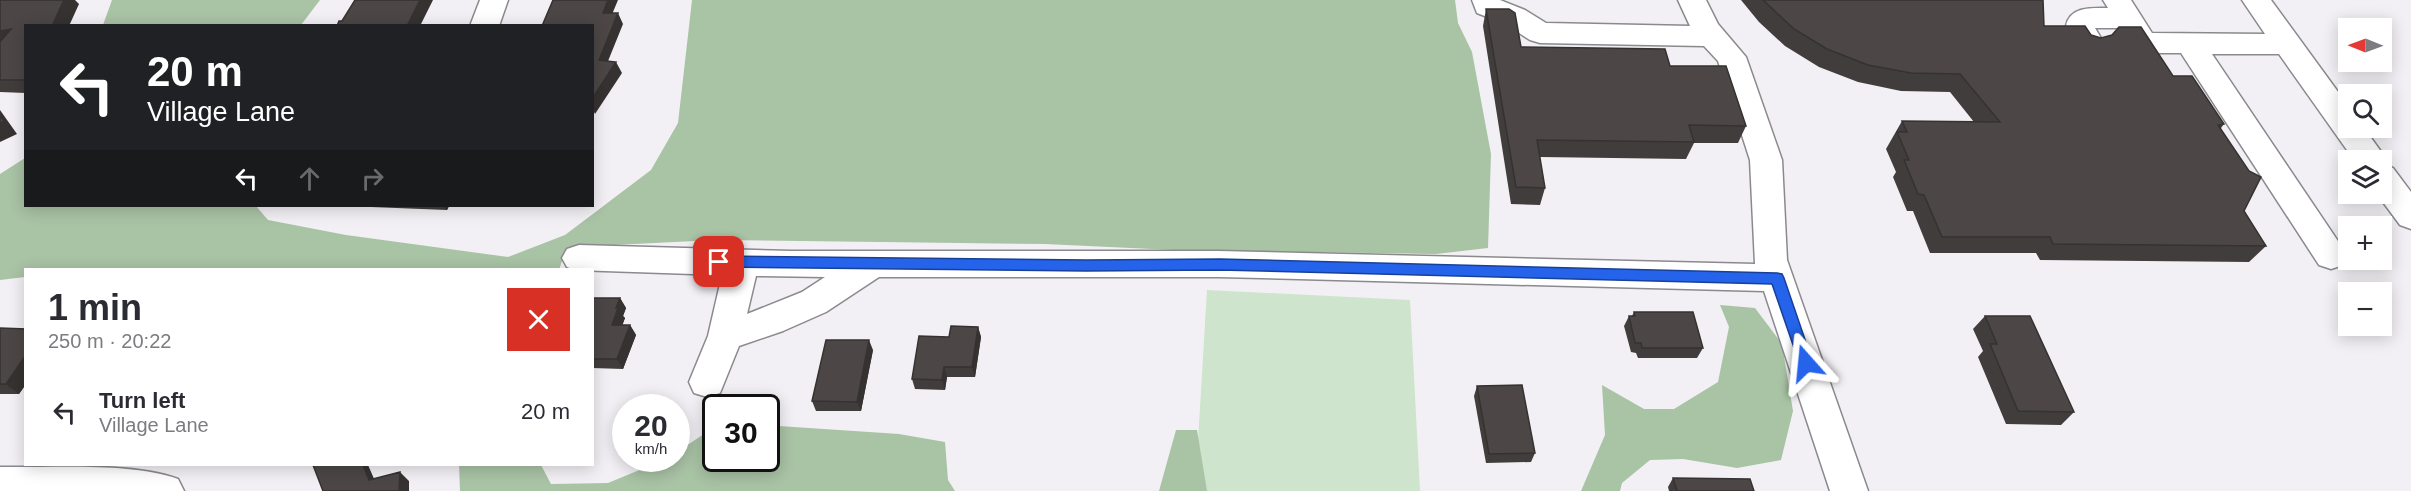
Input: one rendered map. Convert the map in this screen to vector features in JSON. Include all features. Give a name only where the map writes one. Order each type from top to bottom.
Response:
[{"type":"street","points":[[485,24],[494,0]]},
{"type":"street","points":[[1486,0],[1487,6],[1515,17],[1540,33],[1711,36]]},
{"type":"street","points":[[1692,0],[1711,36],[1731,57],[1735,65],[1766,160],[1770,260],[1849,491]]},
{"type":"street","points":[[2256,0],[2364,150]]},
{"type":"street","points":[[2089,43],[2080,26],[2081,21],[2123,9],[2140,50],[2190,44],[2288,44]]},
{"type":"street","points":[[2190,44],[2331,256]]},
{"type":"street","points":[[2392,190],[2411,216]]},
{"type":"street","points":[[579,258],[873,264],[1220,264],[1777,278]]},
{"type":"street","points":[[707,382],[725,336],[742,262]]},
{"type":"street","points":[[725,336],[771,321],[814,302],[873,264]]},
{"type":"street","points":[[0,484],[127,486],[165,491]]},
{"type":"green space","points":[[112,0],[320,0],[302,24],[103,24]]},
{"type":"green space","points":[[692,0],[1455,0],[1458,23],[1472,52],[1491,154],[1488,248],[1436,254],[1174,250],[1045,244],[715,240],[594,246],[564,255],[560,268],[24,268],[24,277],[0,280],[0,174],[24,159],[24,207],[257,207],[268,220],[346,235],[508,257],[565,235],[651,170],[678,123]]},
{"type":"green space","points":[[1207,290],[1410,300],[1420,491],[1195,491]]},
{"type":"green space","points":[[1720,305],[1755,308],[1782,344],[1793,411],[1781,460],[1737,468],[1683,459],[1650,460],[1622,483],[1620,491],[1581,491],[1605,435],[1602,385],[1644,409],[1674,409],[1718,382],[1729,327]]},
{"type":"green space","points":[[780,426],[899,434],[945,442],[948,480],[955,491],[460,491],[459,466],[542,466],[551,484],[608,483],[635,472],[690,472],[690,443],[702,435],[702,472],[780,472]]},
{"type":"green space","points":[[1176,430],[1197,430],[1207,491],[1159,491]]},
{"type":"building","points":[[0,0],[64,0],[53,24],[24,24],[24,80],[0,80],[0,42],[11,29],[0,31]]},
{"type":"building","points":[[355,0],[420,0],[408,24],[338,24]]},
{"type":"building","points":[[553,0],[608,0],[603,13],[618,13],[599,60],[616,62],[594,96],[594,24],[543,24]]},
{"type":"building","points":[[1763,0],[2043,0],[2044,26],[2085,26],[2091,35],[2101,38],[2112,35],[2119,27],[2141,27],[2173,76],[2192,76],[2224,124],[2218,125],[2249,171],[2261,177],[2244,211],[2266,246],[2053,244],[2050,237],[1942,237],[1924,195],[1918,194],[1904,160],[1909,160],[1897,132],[1907,132],[1902,121],[2000,122],[1960,74],[1911,73],[1868,65],[1827,49],[1794,29]]},
{"type":"building","points":[[1486,9],[1509,9],[1515,13],[1521,47],[1665,49],[1670,66],[1726,66],[1746,126],[1689,125],[1694,142],[1537,140],[1545,188],[1516,187]]},
{"type":"building","points":[[594,298],[620,298],[612,325],[630,325],[617,359],[594,359]]},
{"type":"building","points":[[1634,312],[1693,312],[1703,348],[1642,348],[1641,343],[1635,343],[1629,316],[1635,316]]},
{"type":"building","points":[[1985,316],[2030,316],[2074,412],[2018,411],[1990,344],[1997,344]]},
{"type":"building","points":[[951,326],[978,327],[972,367],[944,367],[942,380],[912,379],[919,336],[949,337]]},
{"type":"building","points":[[0,328],[24,329],[24,358],[6,384],[0,384]]},
{"type":"building","points":[[826,340],[869,340],[857,402],[812,401]]},
{"type":"building","points":[[1522,385],[1535,453],[1489,454],[1477,386]]},
{"type":"building","points":[[313,466],[363,466],[369,480],[400,472],[399,491],[323,491]]},
{"type":"building","points":[[1673,478],[1750,479],[1754,491],[1677,491]]},
{"type":"route","points":[[719,262],[1086,266],[1220,264],[1777,278],[1806,363]]}]
